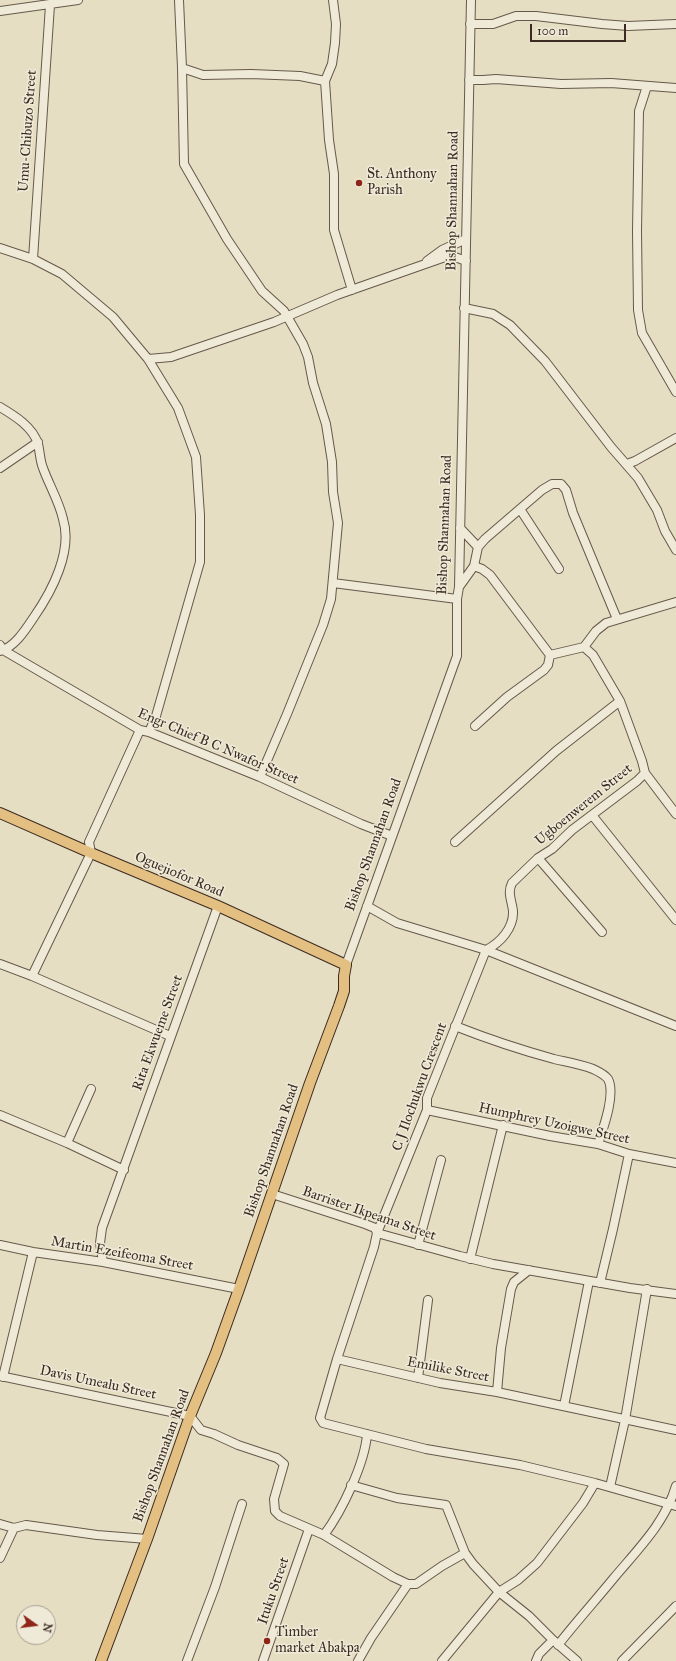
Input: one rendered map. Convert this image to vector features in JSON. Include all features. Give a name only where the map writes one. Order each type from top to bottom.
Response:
[{"type":"main road","name":"Oguejiofor Road","points":[[0,813],[218,906],[346,965]]},
{"type":"main road","name":"Bishop Shannahan Road","points":[[101,1661],[147,1539],[190,1416],[216,1353],[310,1083],[339,1006],[344,991],[346,965]]},
{"type":"street","points":[[0,11],[78,0]]},
{"type":"street","points":[[179,0],[184,164],[227,239],[262,291],[287,316],[308,357],[312,383],[326,424],[338,523],[331,599],[323,625],[260,778]]},
{"type":"street","points":[[333,0],[336,24],[335,43],[332,64],[326,81],[329,140],[334,174],[334,230],[352,290]]},
{"type":"street","name":"Bishop Shannahan Road","points":[[346,965],[367,906],[389,836],[457,656],[457,599],[459,587],[471,0]]},
{"type":"street","name":"Umu-Chibuzo Street","points":[[33,259],[50,5]]},
{"type":"street","points":[[470,24],[493,24],[516,16],[536,16],[628,26],[676,24]]},
{"type":"street","points":[[182,68],[203,75],[251,74],[300,76],[326,81]]},
{"type":"street","points":[[469,80],[496,78],[561,84],[611,83],[676,88]]},
{"type":"street","points":[[646,86],[638,111],[638,310],[642,333],[676,392]]},
{"type":"street","points":[[420,266],[442,250],[466,239]]},
{"type":"street","points":[[0,248],[33,259],[62,274],[113,317],[148,359],[178,408],[196,457],[200,515],[200,562],[156,716],[149,732]]},
{"type":"street","points":[[148,359],[171,357],[287,316],[352,290],[448,256],[466,261]]},
{"type":"street","points":[[464,308],[493,314],[510,325],[545,361],[611,447],[638,478],[657,510],[665,531],[676,550]]},
{"type":"street","points":[[0,407],[14,415],[27,426],[38,442],[42,466],[64,520],[66,542],[64,559],[39,610],[26,629],[14,642],[1,649]]},
{"type":"street","points":[[627,464],[635,462],[676,438]]},
{"type":"street","points":[[0,468],[38,442]]},
{"type":"street","points":[[459,587],[474,566],[478,547],[502,523],[542,490],[552,484],[561,484],[566,490],[573,513],[617,619]]},
{"type":"street","points":[[520,509],[558,569]]},
{"type":"street","points":[[460,528],[478,547]]},
{"type":"street","points":[[474,566],[482,569],[490,575],[550,655],[548,665],[544,670],[507,697],[475,726]]},
{"type":"street","points":[[333,583],[457,599]]},
{"type":"street","points":[[550,655],[584,647],[596,631],[606,623],[676,603]]},
{"type":"street","name":"Ugboenwerem Street","points":[[486,950],[496,945],[509,928],[513,918],[510,888],[512,883],[538,858],[552,849],[572,830],[637,781],[645,773],[620,702],[596,659],[584,647]]},
{"type":"street","name":"Engr Chief B C Nwafor Street","points":[[1,649],[140,730],[149,732],[260,778],[389,836]]},
{"type":"street","points":[[455,842],[556,751],[620,702]]},
{"type":"street","points":[[32,976],[91,853],[90,842],[140,730]]},
{"type":"street","points":[[645,773],[676,814]]},
{"type":"street","points":[[592,815],[676,920]]},
{"type":"street","points":[[538,858],[602,932]]},
{"type":"street","name":"Rita Ekwueme Street","points":[[103,1262],[100,1243],[102,1228],[218,906]]},
{"type":"street","points":[[367,906],[397,924],[486,950],[676,1026]]},
{"type":"street","name":"C J Ilochukwu Crescent","points":[[486,950],[427,1098],[427,1110],[377,1233],[374,1247],[337,1359],[320,1418],[323,1423],[426,1449],[520,1465],[595,1483],[673,1505]]},
{"type":"street","points":[[0,964],[32,976],[170,1036]]},
{"type":"street","points":[[456,1026],[478,1035],[603,1074],[608,1080],[611,1089],[605,1121],[598,1144]]},
{"type":"street","points":[[67,1142],[91,1089]]},
{"type":"street","name":"Humphrey Uzoigwe Street","points":[[427,1110],[550,1136],[598,1144],[629,1154],[676,1163]]},
{"type":"street","points":[[0,1115],[67,1142],[124,1170]]},
{"type":"street","points":[[470,1259],[503,1125]]},
{"type":"street","points":[[600,1283],[629,1154]]},
{"type":"street","points":[[418,1245],[441,1160]]},
{"type":"street","name":"Barrister Ikpeama Street","points":[[272,1194],[365,1224],[375,1228],[377,1233],[470,1259],[529,1270]]},
{"type":"street","name":"Martin Ezeifeoma Street","points":[[0,1244],[33,1252],[103,1262],[239,1289]]},
{"type":"street","points":[[2,1376],[33,1252]]},
{"type":"street","points":[[529,1270],[600,1283],[676,1291]]},
{"type":"street","name":"Emilike Street","points":[[337,1359],[458,1387],[497,1392],[501,1348],[510,1289],[514,1282],[529,1270]]},
{"type":"street","points":[[564,1406],[589,1281]]},
{"type":"street","points":[[610,1487],[625,1420],[647,1289]]},
{"type":"street","points":[[418,1378],[428,1300]]},
{"type":"street","name":"Davis Umealu Street","points":[[2,1376],[190,1416]]},
{"type":"street","points":[[497,1392],[676,1430]]},
{"type":"street","points":[[190,1416],[201,1430],[281,1460],[284,1464],[284,1468],[274,1499],[275,1511],[280,1516],[324,1534],[392,1577],[408,1584],[416,1584],[442,1566],[465,1553]]},
{"type":"street","points":[[324,1534],[334,1519],[351,1485],[366,1446],[367,1434]]},
{"type":"street","points":[[442,1661],[499,1592],[518,1580],[537,1563],[583,1503],[595,1483]]},
{"type":"street","points":[[351,1485],[397,1498],[446,1505],[465,1553],[499,1592],[529,1616],[556,1643],[577,1661]]},
{"type":"street","points":[[536,1661],[539,1654],[556,1643],[644,1544],[673,1505],[676,1486]]},
{"type":"street","points":[[187,1661],[215,1586],[242,1504]]},
{"type":"street","points":[[0,1524],[14,1528],[26,1525],[97,1535],[147,1539]]},
{"type":"street","points":[[0,1558],[14,1528]]},
{"type":"street","name":"Ituku Street","points":[[263,1661],[309,1529]]},
{"type":"street","points":[[358,1661],[371,1638],[408,1584]]},
{"type":"street","points":[[622,1661],[676,1606]]},
{"type":"place","name":"St. Anthony Parish","points":[[359,183]]},
{"type":"place","name":"Timber market Abakpa","points":[[267,1641]]}]
